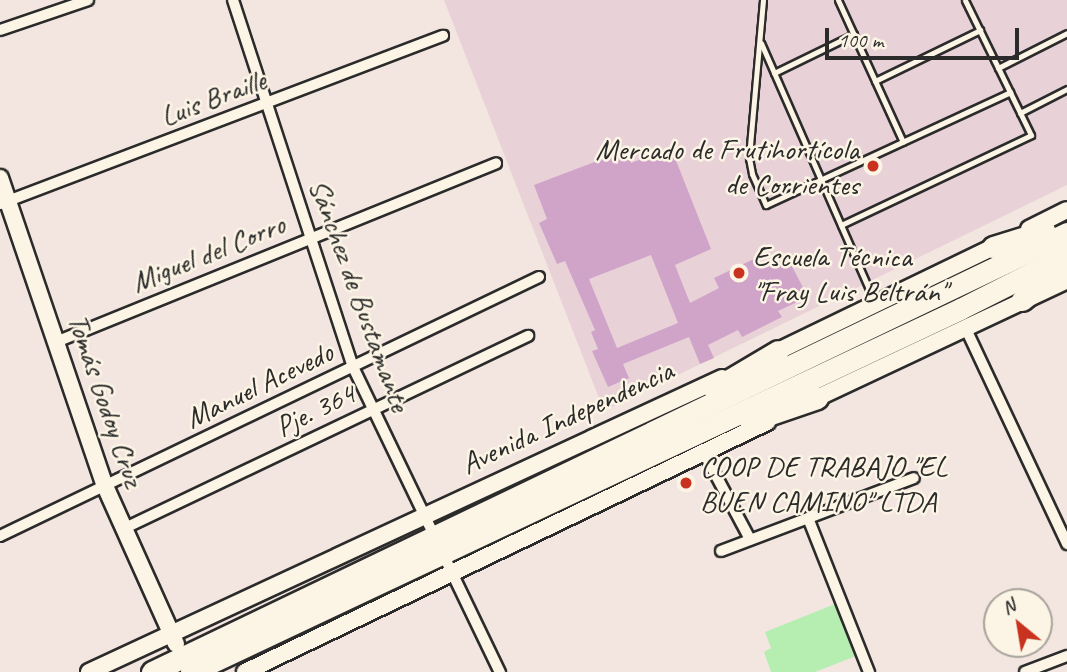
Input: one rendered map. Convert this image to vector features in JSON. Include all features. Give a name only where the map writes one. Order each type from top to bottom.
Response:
[{"type":"highway","points":[[993,247],[1067,223]]},
{"type":"highway","name":"Avenida Independencia","points":[[152,672],[188,667],[445,553],[596,470],[1067,233]]},
{"type":"highway","name":"Avenida Independencia","points":[[596,470],[948,315],[1067,255]]},
{"type":"highway","points":[[1022,300],[1046,278],[1067,265]]},
{"type":"highway","points":[[596,470],[779,351]]},
{"type":"highway","points":[[596,470],[662,458],[744,423],[817,398]]},
{"type":"main road","name":"Tomás Godoy Cruz","points":[[0,178],[4,203],[56,342],[105,486],[188,667]]},
{"type":"main road","name":"Avenida Independencia","points":[[89,672],[172,636],[779,351],[1067,210]]},
{"type":"main road","name":"Avenida Independencia","points":[[244,672],[445,553],[704,453],[1067,280]]},
{"type":"street","points":[[0,30],[88,0]]},
{"type":"street","name":"Sánchez de Bustamante","points":[[233,0],[269,103],[353,367],[445,553],[500,672]]},
{"type":"street","name":"Luis Braille","points":[[4,203],[443,36]]},
{"type":"street","name":"Miguel del Corro","points":[[56,342],[496,163]]},
{"type":"street","name":"Manuel Acevedo","points":[[0,536],[539,277]]},
{"type":"street","points":[[965,327],[1067,544]]},
{"type":"street","name":"Pje. 364","points":[[123,529],[528,336]]},
{"type":"street","points":[[704,453],[750,539]]},
{"type":"street","points":[[721,551],[914,478]]},
{"type":"street","points":[[808,518],[869,672]]},
{"type":"street","points":[[1025,672],[1067,656]]},
{"type":"lane","points":[[763,0],[749,158],[766,205],[1010,92]]},
{"type":"lane","points":[[838,0],[904,142]]},
{"type":"lane","points":[[841,225],[1031,135],[965,0]]},
{"type":"lane","points":[[875,81],[980,30]]},
{"type":"lane","points":[[998,68],[1067,33]]},
{"type":"lane","points":[[774,73],[854,34]]},
{"type":"lane","points":[[760,40],[875,303]]},
{"type":"lane","points":[[1020,113],[1067,89]]},
{"type":"shaded area","points":[[444,0],[1067,0],[1067,185],[604,411]]},
{"type":"green space","points":[[835,604],[856,656],[815,672],[771,672],[764,652],[771,648],[765,632]]},
{"type":"building","points":[[671,148],[711,249],[675,265],[690,303],[719,288],[714,278],[756,258],[761,267],[786,255],[808,297],[778,311],[782,317],[742,337],[738,330],[708,345],[714,358],[700,364],[689,337],[623,364],[629,378],[608,387],[592,351],[598,349],[591,332],[595,330],[565,261],[557,264],[539,223],[547,219],[534,185],[626,150],[631,163]],"holes":[[[651,255],[678,323],[617,348],[589,279]]]},
{"type":"place","name":"Mercado de Frutihortícola de Corrientes","points":[[873,166]]},
{"type":"place","name":"Escuela Técnica \"Fray Luis Beltrán\"","points":[[739,273]]},
{"type":"place","name":"COOP DE TRABAJO \"EL BUEN CAMINO\" LTDA","points":[[686,483]]}]
